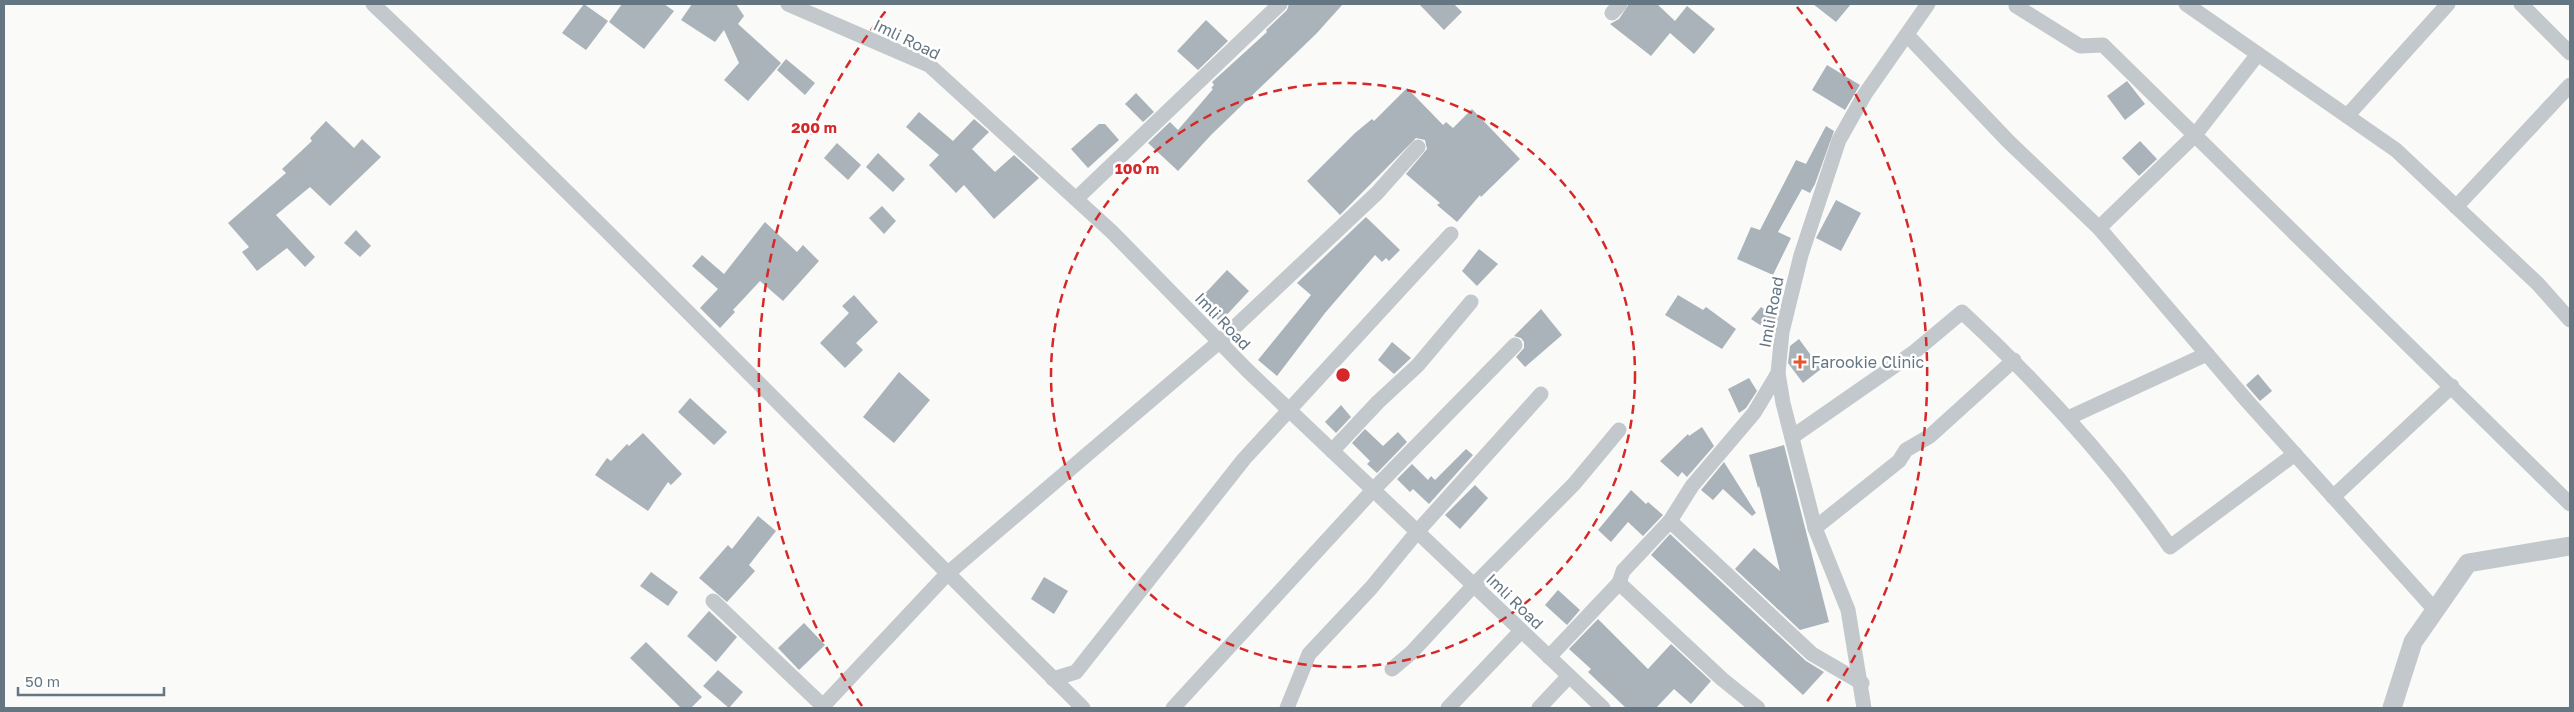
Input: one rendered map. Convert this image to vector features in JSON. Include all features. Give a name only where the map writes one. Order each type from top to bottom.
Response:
[{"type":"street","points":[[373,4],[494,119],[1083,708]]},
{"type":"street","name":"Imli Road","points":[[788,4],[930,65],[1112,232],[1288,410],[1603,708]]},
{"type":"street","points":[[1076,200],[1280,4]]},
{"type":"street","name":"Imli Road","points":[[1864,708],[1862,683],[1848,610],[1816,528],[1783,403],[1778,373],[1782,332],[1801,255],[1839,140],[1865,94],[1908,36],[1928,4]]},
{"type":"street","points":[[2018,4],[2016,6],[2080,46],[2103,45],[2570,504]]},
{"type":"street","points":[[2186,4],[2396,150],[2538,284],[2570,320]]},
{"type":"street","points":[[2347,116],[2448,4]]},
{"type":"street","points":[[2521,4],[2570,53]]},
{"type":"street","points":[[1908,36],[2008,141],[2099,228],[2207,354],[2435,610]]},
{"type":"street","points":[[2099,228],[2195,135],[2258,54]]},
{"type":"street","points":[[2456,207],[2570,85]]},
{"type":"street","points":[[713,601],[823,708],[947,574],[1219,342],[1377,192],[1418,147]]},
{"type":"street","points":[[1053,678],[1076,672],[1244,459],[1451,234]]},
{"type":"street","points":[[1332,451],[1378,402],[1418,365],[1471,302]]},
{"type":"street","points":[[1792,437],[1913,353],[1962,312],[2014,360],[2068,418],[2170,547],[2295,454]]},
{"type":"street","points":[[1173,708],[1373,490],[1515,345]]},
{"type":"street","points":[[2068,418],[2207,354]]},
{"type":"street","points":[[1816,528],[1899,461],[1906,450],[1930,436],[2014,360]]},
{"type":"street","points":[[1549,657],[1619,582],[1622,571],[1670,521],[1692,486],[1754,413],[1778,373]]},
{"type":"street","points":[[2334,497],[2452,386]]},
{"type":"street","points":[[1287,708],[1309,654],[1371,588],[1417,532],[1542,394]]},
{"type":"street","points":[[1392,668],[1411,653],[1474,585],[1574,484],[1619,430]]},
{"type":"street","points":[[1670,521],[1812,654],[1862,683]]},
{"type":"street","points":[[2392,708],[2413,642],[2468,563],[2570,546]]},
{"type":"street","points":[[1619,582],[1722,680],[1758,708]]},
{"type":"street","points":[[1448,708],[1521,631]]},
{"type":"street","points":[[1539,708],[1569,676]]},
{"type":"building","points":[[584,4],[608,21],[586,50],[562,33]]},
{"type":"building","points":[[622,4],[664,4],[674,11],[644,49],[609,22]]},
{"type":"building","points":[[692,4],[736,4],[744,16],[738,24],[781,63],[748,101],[724,80],[739,63],[724,30],[715,42],[681,20]]},
{"type":"building","points":[[1289,4],[1343,4],[1316,34],[1211,135],[1178,171],[1148,143],[1170,122],[1178,130],[1213,89],[1211,88],[1214,85],[1212,82],[1267,32],[1266,30],[1287,10]]},
{"type":"building","points":[[1419,4],[1454,4],[1462,12],[1444,30]]},
{"type":"building","points":[[1629,4],[1657,4],[1675,21],[1687,6],[1715,29],[1694,54],[1670,33],[1651,56],[1610,24],[1619,19]]},
{"type":"building","points":[[1813,4],[1851,4],[1836,22]]},
{"type":"building","points":[[1206,20],[1228,41],[1198,70],[1177,51]]},
{"type":"building","points":[[786,59],[815,83],[805,95],[777,70]]},
{"type":"building","points":[[1827,65],[1860,85],[1845,110],[1812,90]]},
{"type":"building","points":[[2127,81],[2145,104],[2125,120],[2107,96]]},
{"type":"building","points":[[1407,88],[1443,125],[1446,122],[1453,128],[1472,109],[1520,159],[1481,197],[1480,195],[1457,222],[1437,205],[1440,203],[1406,174],[1427,149],[1425,140],[1416,138],[1340,215],[1307,181],[1355,133],[1372,119],[1374,121]]},
{"type":"building","points":[[1136,93],[1154,112],[1143,122],[1125,104]]},
{"type":"building","points":[[919,112],[953,141],[974,119],[989,132],[972,149],[995,172],[1014,155],[1039,178],[994,219],[964,185],[956,193],[929,165],[939,155],[906,127]]},
{"type":"building","points":[[326,121],[354,148],[362,139],[381,157],[330,206],[310,187],[276,215],[315,257],[305,267],[287,248],[257,271],[242,252],[249,247],[228,223],[286,173],[282,169],[312,141],[310,138]]},
{"type":"building","points":[[1099,124],[1105,124],[1119,140],[1088,168],[1071,149]]},
{"type":"building","points":[[1826,126],[1834,131],[1815,184],[1810,193],[1802,189],[1778,232],[1791,238],[1773,275],[1737,259],[1751,227],[1760,230],[1796,160],[1806,164]]},
{"type":"building","points":[[2140,141],[2157,159],[2139,176],[2122,158]]},
{"type":"building","points":[[837,143],[861,165],[848,180],[824,158]]},
{"type":"building","points":[[878,153],[905,179],[893,192],[866,167]]},
{"type":"building","points":[[1836,200],[1861,213],[1841,251],[1816,238]]},
{"type":"building","points":[[882,206],[896,221],[884,234],[869,218]]},
{"type":"building","points":[[1366,217],[1400,250],[1389,261],[1386,258],[1382,262],[1375,255],[1325,313],[1277,376],[1258,360],[1311,295],[1297,283]]},
{"type":"building","points":[[765,222],[797,252],[803,245],[819,261],[783,301],[760,281],[733,310],[735,312],[720,328],[700,308],[718,289],[692,266],[702,255],[724,274]]},
{"type":"building","points":[[356,230],[371,246],[360,257],[344,243]]},
{"type":"building","points":[[1479,249],[1498,264],[1477,286],[1462,271]]},
{"type":"building","points":[[1227,270],[1249,291],[1220,322],[1198,301]]},
{"type":"building","points":[[854,295],[878,322],[856,343],[863,350],[845,368],[820,343],[849,313],[842,306]]},
{"type":"building","points":[[1678,295],[1703,310],[1706,307],[1736,329],[1722,349],[1665,315]]},
{"type":"building","points":[[1761,307],[1776,316],[1772,333],[1751,319]]},
{"type":"building","points":[[1541,309],[1562,335],[1525,367],[1516,357],[1524,348],[1524,342],[1521,338],[1514,336]]},
{"type":"building","points":[[1799,339],[1821,369],[1803,383],[1788,363],[1790,346]]},
{"type":"building","points":[[1392,342],[1411,358],[1394,374],[1378,360]]},
{"type":"building","points":[[899,372],[930,400],[894,443],[863,417]]},
{"type":"building","points":[[2258,374],[2272,391],[2260,401],[2246,385]]},
{"type":"building","points":[[1749,378],[1757,391],[1746,408],[1739,413],[1728,389]]},
{"type":"building","points":[[690,398],[727,432],[714,445],[678,412]]},
{"type":"building","points":[[1341,405],[1351,417],[1336,433],[1325,422]]},
{"type":"building","points":[[1702,427],[1714,446],[1687,477],[1682,472],[1678,477],[1660,461],[1688,434],[1689,436]]},
{"type":"building","points":[[1365,429],[1383,446],[1398,432],[1407,442],[1377,473],[1367,464],[1370,461],[1352,443]]},
{"type":"building","points":[[643,433],[682,474],[671,485],[668,482],[648,511],[595,475],[607,458],[611,461],[627,444],[629,446]]},
{"type":"building","points":[[1784,445],[1829,622],[1800,630],[1735,569],[1754,548],[1780,571],[1759,486],[1758,488],[1749,455]]},
{"type":"building","points":[[1466,449],[1473,455],[1429,504],[1413,489],[1410,492],[1397,479],[1412,464],[1428,480],[1431,476],[1435,480]]},
{"type":"building","points":[[1724,462],[1756,513],[1752,516],[1723,489],[1713,500],[1701,490]]},
{"type":"building","points":[[1475,485],[1488,498],[1460,529],[1445,515]]},
{"type":"building","points":[[1631,490],[1646,504],[1648,502],[1663,515],[1643,536],[1628,522],[1611,542],[1598,530]]},
{"type":"building","points":[[758,516],[776,531],[749,565],[755,571],[727,602],[699,578],[728,545],[732,549]]},
{"type":"building","points":[[1670,534],[1806,661],[1824,672],[1803,695],[1651,555]]},
{"type":"building","points":[[651,572],[678,592],[668,606],[640,586]]},
{"type":"building","points":[[1044,577],[1068,591],[1054,614],[1031,599]]},
{"type":"building","points":[[1558,590],[1580,610],[1567,625],[1545,605]]},
{"type":"building","points":[[709,611],[737,637],[716,662],[687,636]]},
{"type":"building","points":[[1598,619],[1648,669],[1671,644],[1711,681],[1691,704],[1674,689],[1656,708],[1626,708],[1588,672],[1591,669],[1569,649]]},
{"type":"building","points":[[804,623],[825,645],[799,670],[778,648]]},
{"type":"building","points":[[646,642],[702,697],[691,708],[681,708],[630,658]]},
{"type":"building","points":[[718,670],[743,692],[729,708],[703,686]]},
{"type":"place","name":"Farookie Clinic","points":[[1800,362]]}]
